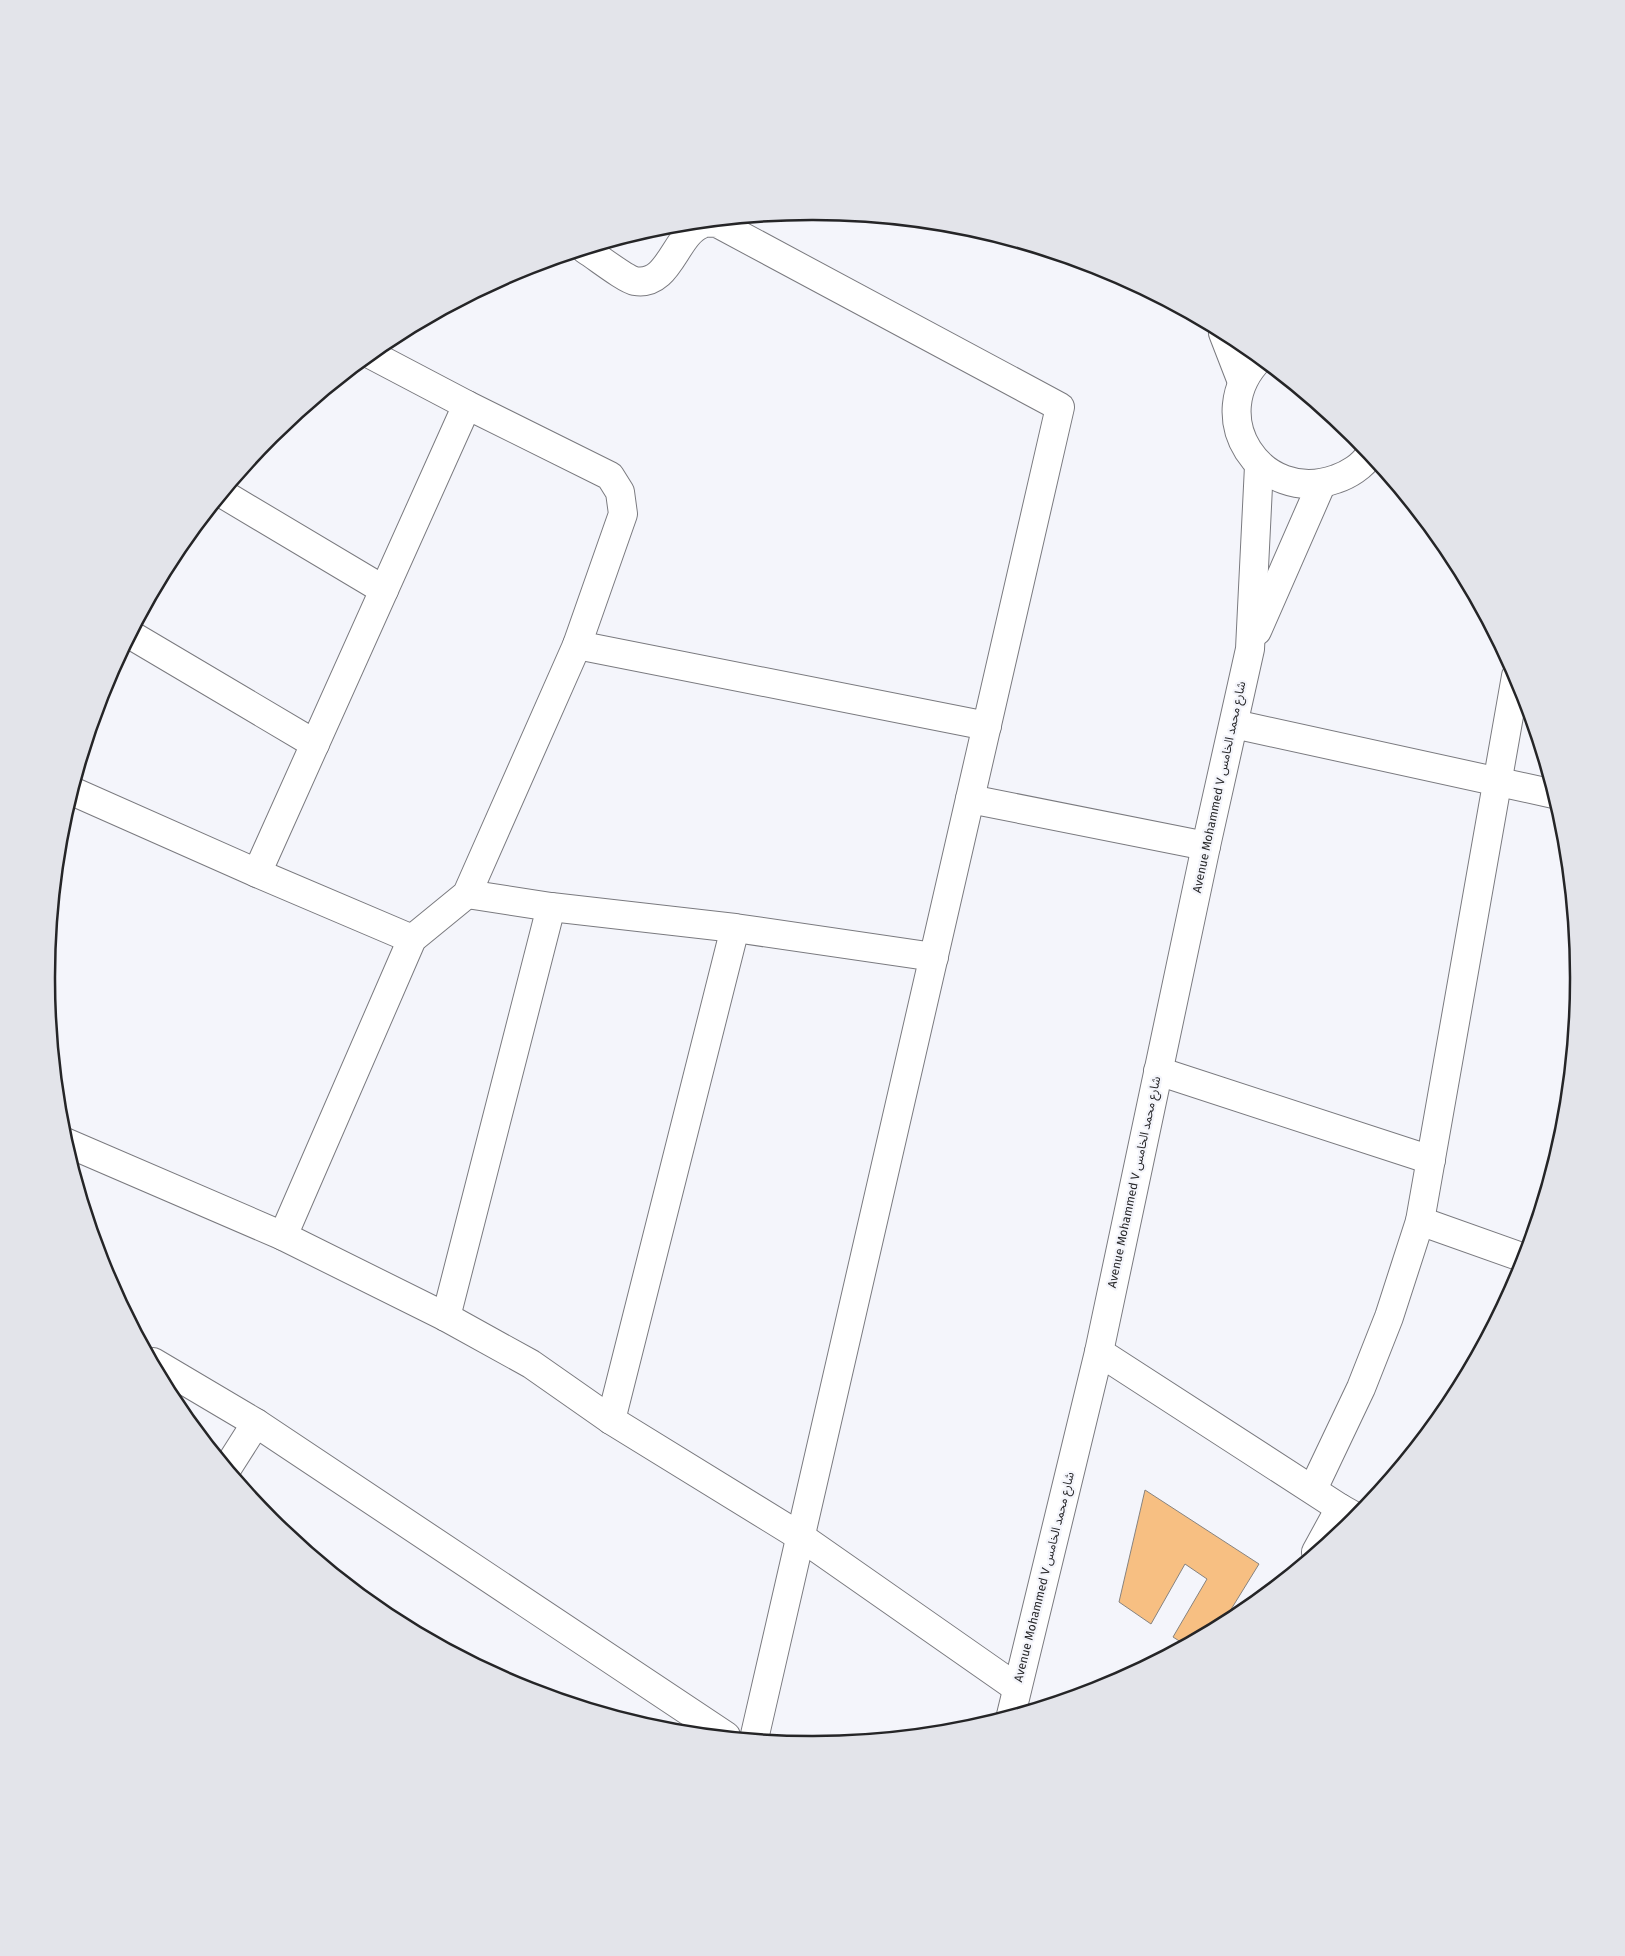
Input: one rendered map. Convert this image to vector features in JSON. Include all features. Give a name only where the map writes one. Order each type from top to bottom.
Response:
[{"type":"street","points":[[723,226],[1060,407],[755,1733]]},
{"type":"street","points":[[592,254],[634,280],[648,280],[658,275],[691,231]]},
{"type":"street","points":[[1228,345],[1242,382]]},
{"type":"street","points":[[283,1236],[412,939],[467,894],[577,645],[623,514],[620,492],[610,476],[467,406],[378,358]]},
{"type":"street","points":[[1255,363],[1242,382],[1236,404],[1238,426],[1245,448],[1259,466],[1288,482],[1321,485],[1346,476],[1365,460]]},
{"type":"street","points":[[257,874],[467,406]]},
{"type":"street","name":"Avenue Mohammed V شارع محمد الخامس","points":[[1012,1709],[1099,1352],[1206,846],[1250,649],[1259,466]]},
{"type":"street","name":"Avenue Mohammed V شارع محمد الخامس","points":[[1250,649],[1321,485]]},
{"type":"street","points":[[228,497],[384,590]]},
{"type":"street","points":[[136,638],[315,744]]},
{"type":"street","points":[[577,645],[987,726]]},
{"type":"street","points":[[1313,1489],[1361,1388],[1389,1317],[1420,1221],[1513,691]]},
{"type":"street","points":[[1234,724],[1546,792]]},
{"type":"street","points":[[78,794],[257,874],[412,939]]},
{"type":"street","points":[[970,799],[1206,846]]},
{"type":"street","points":[[467,894],[551,907],[735,928],[934,957]]},
{"type":"street","points":[[446,1317],[551,907]]},
{"type":"street","points":[[611,1420],[735,928]]},
{"type":"street","points":[[1158,1071],[1431,1160]]},
{"type":"street","points":[[75,1146],[283,1236],[446,1317],[531,1364],[611,1420],[801,1537],[1017,1688]]},
{"type":"street","points":[[1420,1221],[1517,1255]]},
{"type":"street","points":[[1099,1352],[1348,1513]]},
{"type":"street","points":[[163,1368],[256,1423],[716,1729]]},
{"type":"street","points":[[231,1462],[256,1423]]},
{"type":"building","points":[[1145,1490],[1259,1564],[1231,1609],[1179,1641],[1173,1637],[1207,1579],[1185,1564],[1151,1624],[1119,1602]]}]
